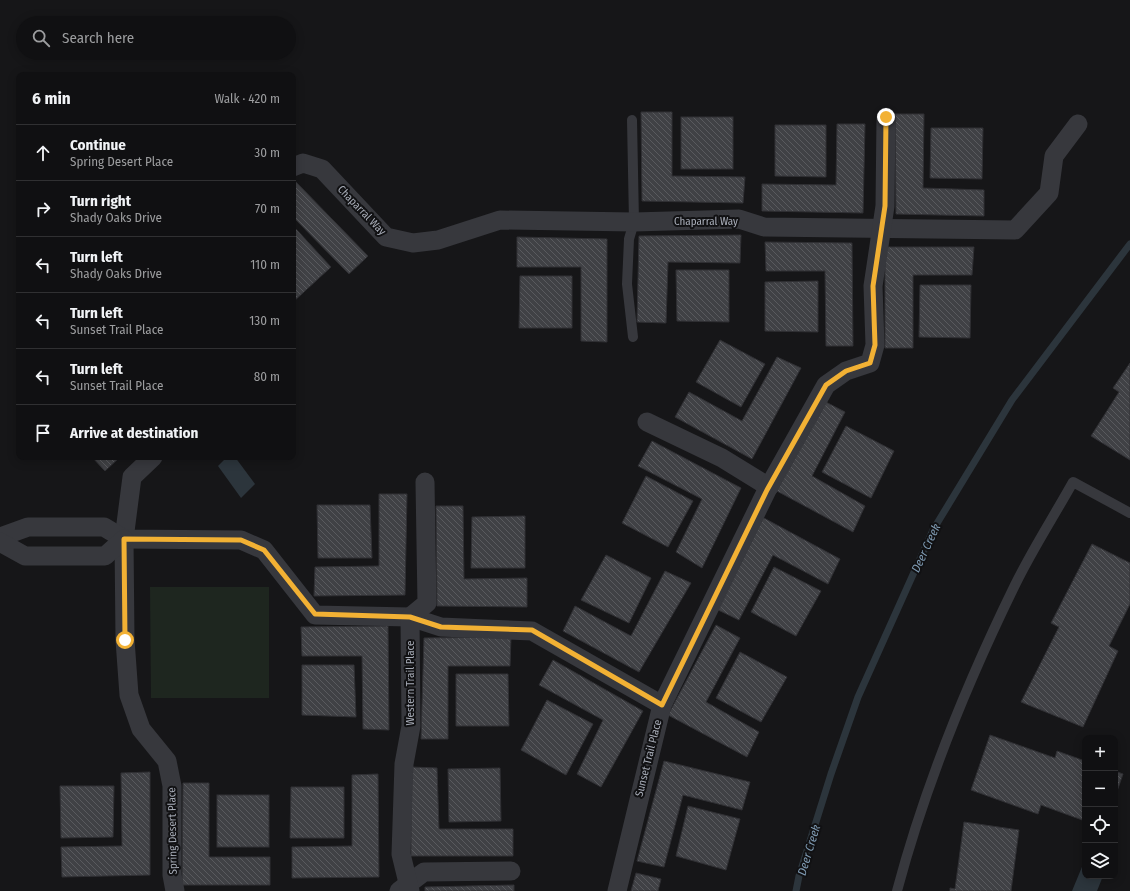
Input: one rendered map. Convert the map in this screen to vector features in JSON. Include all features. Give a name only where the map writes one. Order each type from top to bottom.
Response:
[{"type":"street","name":"Sunset Trail Place","points":[[616,891],[662,705],[769,487],[826,385],[846,371],[870,363],[875,345],[873,286],[880,228],[885,206],[886,117]]},
{"type":"street","name":"Chaparral Way","points":[[298,165],[322,169],[386,237],[413,243],[438,240],[500,220],[634,222],[739,219],[764,227],[1015,230],[1049,193],[1054,156],[1078,124]]},
{"type":"street","points":[[647,422],[722,458],[769,487]]},
{"type":"street","name":"Spring Desert Place","points":[[150,460],[132,477],[124,539],[125,640],[129,695],[141,729],[167,760],[172,786],[172,874],[175,891]]},
{"type":"street","points":[[410,617],[427,602],[425,482]]},
{"type":"street","points":[[0,536],[28,527],[104,527],[124,539],[241,540],[264,550],[315,614],[410,617],[441,627],[532,630],[662,705]]},
{"type":"street","points":[[0,542],[25,556],[104,556],[124,539]]},
{"type":"street","name":"Western Trail Place","points":[[406,889],[400,854],[404,764],[410,726],[410,617]]},
{"type":"street","points":[[406,889],[424,872],[511,871]]},
{"type":"lane","points":[[632,120],[634,222],[629,239],[627,284],[633,337]]},
{"type":"lane","points":[[897,891],[910,842],[942,755],[971,684],[1015,584],[1073,482],[1130,513]]},
{"type":"shaded area","points":[[224,460],[237,460],[255,484],[241,498],[218,466]]},
{"type":"shaded area","points":[[150,587],[269,587],[269,698],[151,698]]},
{"type":"shaded area","points":[[1082,867],[1082,879],[1102,879],[1097,891],[1072,891]]},
{"type":"building","points":[[641,112],[672,112],[672,176],[745,177],[743,203],[642,201]]},
{"type":"building","points":[[895,114],[924,114],[923,188],[984,190],[984,216],[896,214]]},
{"type":"building","points":[[681,117],[733,117],[733,169],[681,169]]},
{"type":"building","points":[[837,124],[865,124],[863,213],[762,211],[762,184],[836,185]]},
{"type":"building","points":[[775,125],[826,125],[826,177],[775,176]]},
{"type":"building","points":[[931,128],[983,128],[982,179],[930,178]]},
{"type":"building","points":[[296,182],[368,256],[349,274],[296,220]]},
{"type":"building","points":[[296,229],[331,267],[296,299]]},
{"type":"building","points":[[741,235],[740,263],[668,262],[666,323],[637,322],[639,236]]},
{"type":"building","points":[[517,237],[607,239],[607,342],[581,341],[581,267],[517,267]]},
{"type":"building","points":[[765,242],[852,243],[853,346],[826,346],[825,271],[766,271]]},
{"type":"building","points":[[885,247],[974,247],[972,275],[913,275],[913,348],[885,348]]},
{"type":"building","points":[[676,270],[729,270],[729,322],[677,321]]},
{"type":"building","points":[[520,276],[572,276],[572,328],[519,328]]},
{"type":"building","points":[[818,281],[818,332],[765,331],[765,282]]},
{"type":"building","points":[[920,285],[971,285],[970,338],[919,337]]},
{"type":"building","points":[[720,340],[765,364],[741,407],[696,382]]},
{"type":"building","points":[[777,357],[801,368],[752,459],[675,417],[689,392],[742,421]]},
{"type":"building","points":[[1130,363],[1130,460],[1091,436],[1119,392],[1113,388]]},
{"type":"building","points":[[822,400],[845,412],[812,476],[865,506],[853,532],[775,490]]},
{"type":"building","points":[[846,426],[894,451],[871,498],[822,472]]},
{"type":"building","points":[[652,441],[741,488],[702,568],[676,552],[702,499],[638,466]]},
{"type":"building","points":[[95,460],[117,460],[105,471]]},
{"type":"building","points":[[646,476],[693,501],[668,547],[622,523]]},
{"type":"building","points":[[379,494],[407,494],[405,595],[314,596],[315,567],[379,566]]},
{"type":"building","points":[[317,505],[370,505],[372,558],[318,558]]},
{"type":"building","points":[[436,506],[463,506],[464,579],[527,578],[527,607],[437,606]]},
{"type":"building","points":[[525,516],[525,568],[471,568],[472,517]]},
{"type":"building","points":[[762,517],[840,559],[828,584],[773,555],[739,620],[714,608]]},
{"type":"building","points":[[1092,544],[1130,563],[1130,604],[1109,646],[1118,651],[1083,727],[1021,702],[1059,627],[1051,623]]},
{"type":"building","points":[[606,555],[651,578],[629,623],[581,600]]},
{"type":"building","points":[[774,567],[821,591],[796,636],[751,612]]},
{"type":"building","points":[[665,571],[691,583],[639,672],[563,631],[575,606],[631,636]]},
{"type":"building","points":[[716,625],[740,638],[706,702],[759,732],[747,757],[668,715]]},
{"type":"building","points":[[388,626],[389,730],[363,729],[362,656],[302,656],[301,627]]},
{"type":"building","points":[[511,637],[510,666],[448,666],[448,739],[421,739],[424,638]]},
{"type":"building","points":[[740,652],[787,677],[761,722],[716,698]]},
{"type":"building","points":[[553,660],[643,711],[601,787],[577,774],[603,720],[539,685]]},
{"type":"building","points":[[302,665],[354,665],[356,717],[302,715]]},
{"type":"building","points":[[456,674],[508,674],[509,726],[456,726]]},
{"type":"building","points":[[547,700],[593,724],[566,775],[521,750]]},
{"type":"building","points":[[990,735],[1055,758],[1057,751],[1082,760],[1082,820],[1041,805],[1038,814],[971,790]]},
{"type":"building","points":[[664,761],[750,782],[742,810],[683,795],[664,867],[637,861]]},
{"type":"building","points":[[411,767],[437,768],[439,829],[513,829],[513,856],[411,856]]},
{"type":"building","points":[[500,768],[501,821],[449,822],[448,769]]},
{"type":"building","points":[[150,772],[150,875],[62,877],[61,847],[122,846],[121,773]]},
{"type":"building","points":[[1118,772],[1123,774],[1118,788]]},
{"type":"building","points":[[378,774],[379,877],[292,878],[292,847],[352,846],[352,775]]},
{"type":"building","points":[[183,783],[209,783],[209,857],[270,857],[270,885],[182,885]]},
{"type":"building","points":[[60,786],[114,786],[113,837],[61,838]]},
{"type":"building","points":[[291,787],[344,787],[344,838],[290,838]]},
{"type":"building","points":[[217,795],[269,795],[269,847],[217,847]]},
{"type":"building","points":[[688,806],[740,819],[726,870],[676,856]]},
{"type":"building","points":[[964,822],[1019,830],[1011,891],[950,891],[950,888],[955,889]]},
{"type":"building","points":[[636,873],[661,879],[658,891],[631,891]]},
{"type":"building","points":[[514,885],[514,891],[425,891],[425,887]]},
{"type":"waterway","name":"Deer Creek","points":[[796,891],[799,876],[831,774],[858,697],[933,530],[1012,400],[1130,244]]},
{"type":"route","points":[[125,640],[124,539],[241,540],[264,550],[315,614],[410,617],[441,627],[532,630],[662,705],[767,490],[826,385],[846,371],[870,363],[875,345],[873,286],[880,228],[885,206],[886,117]]}]
